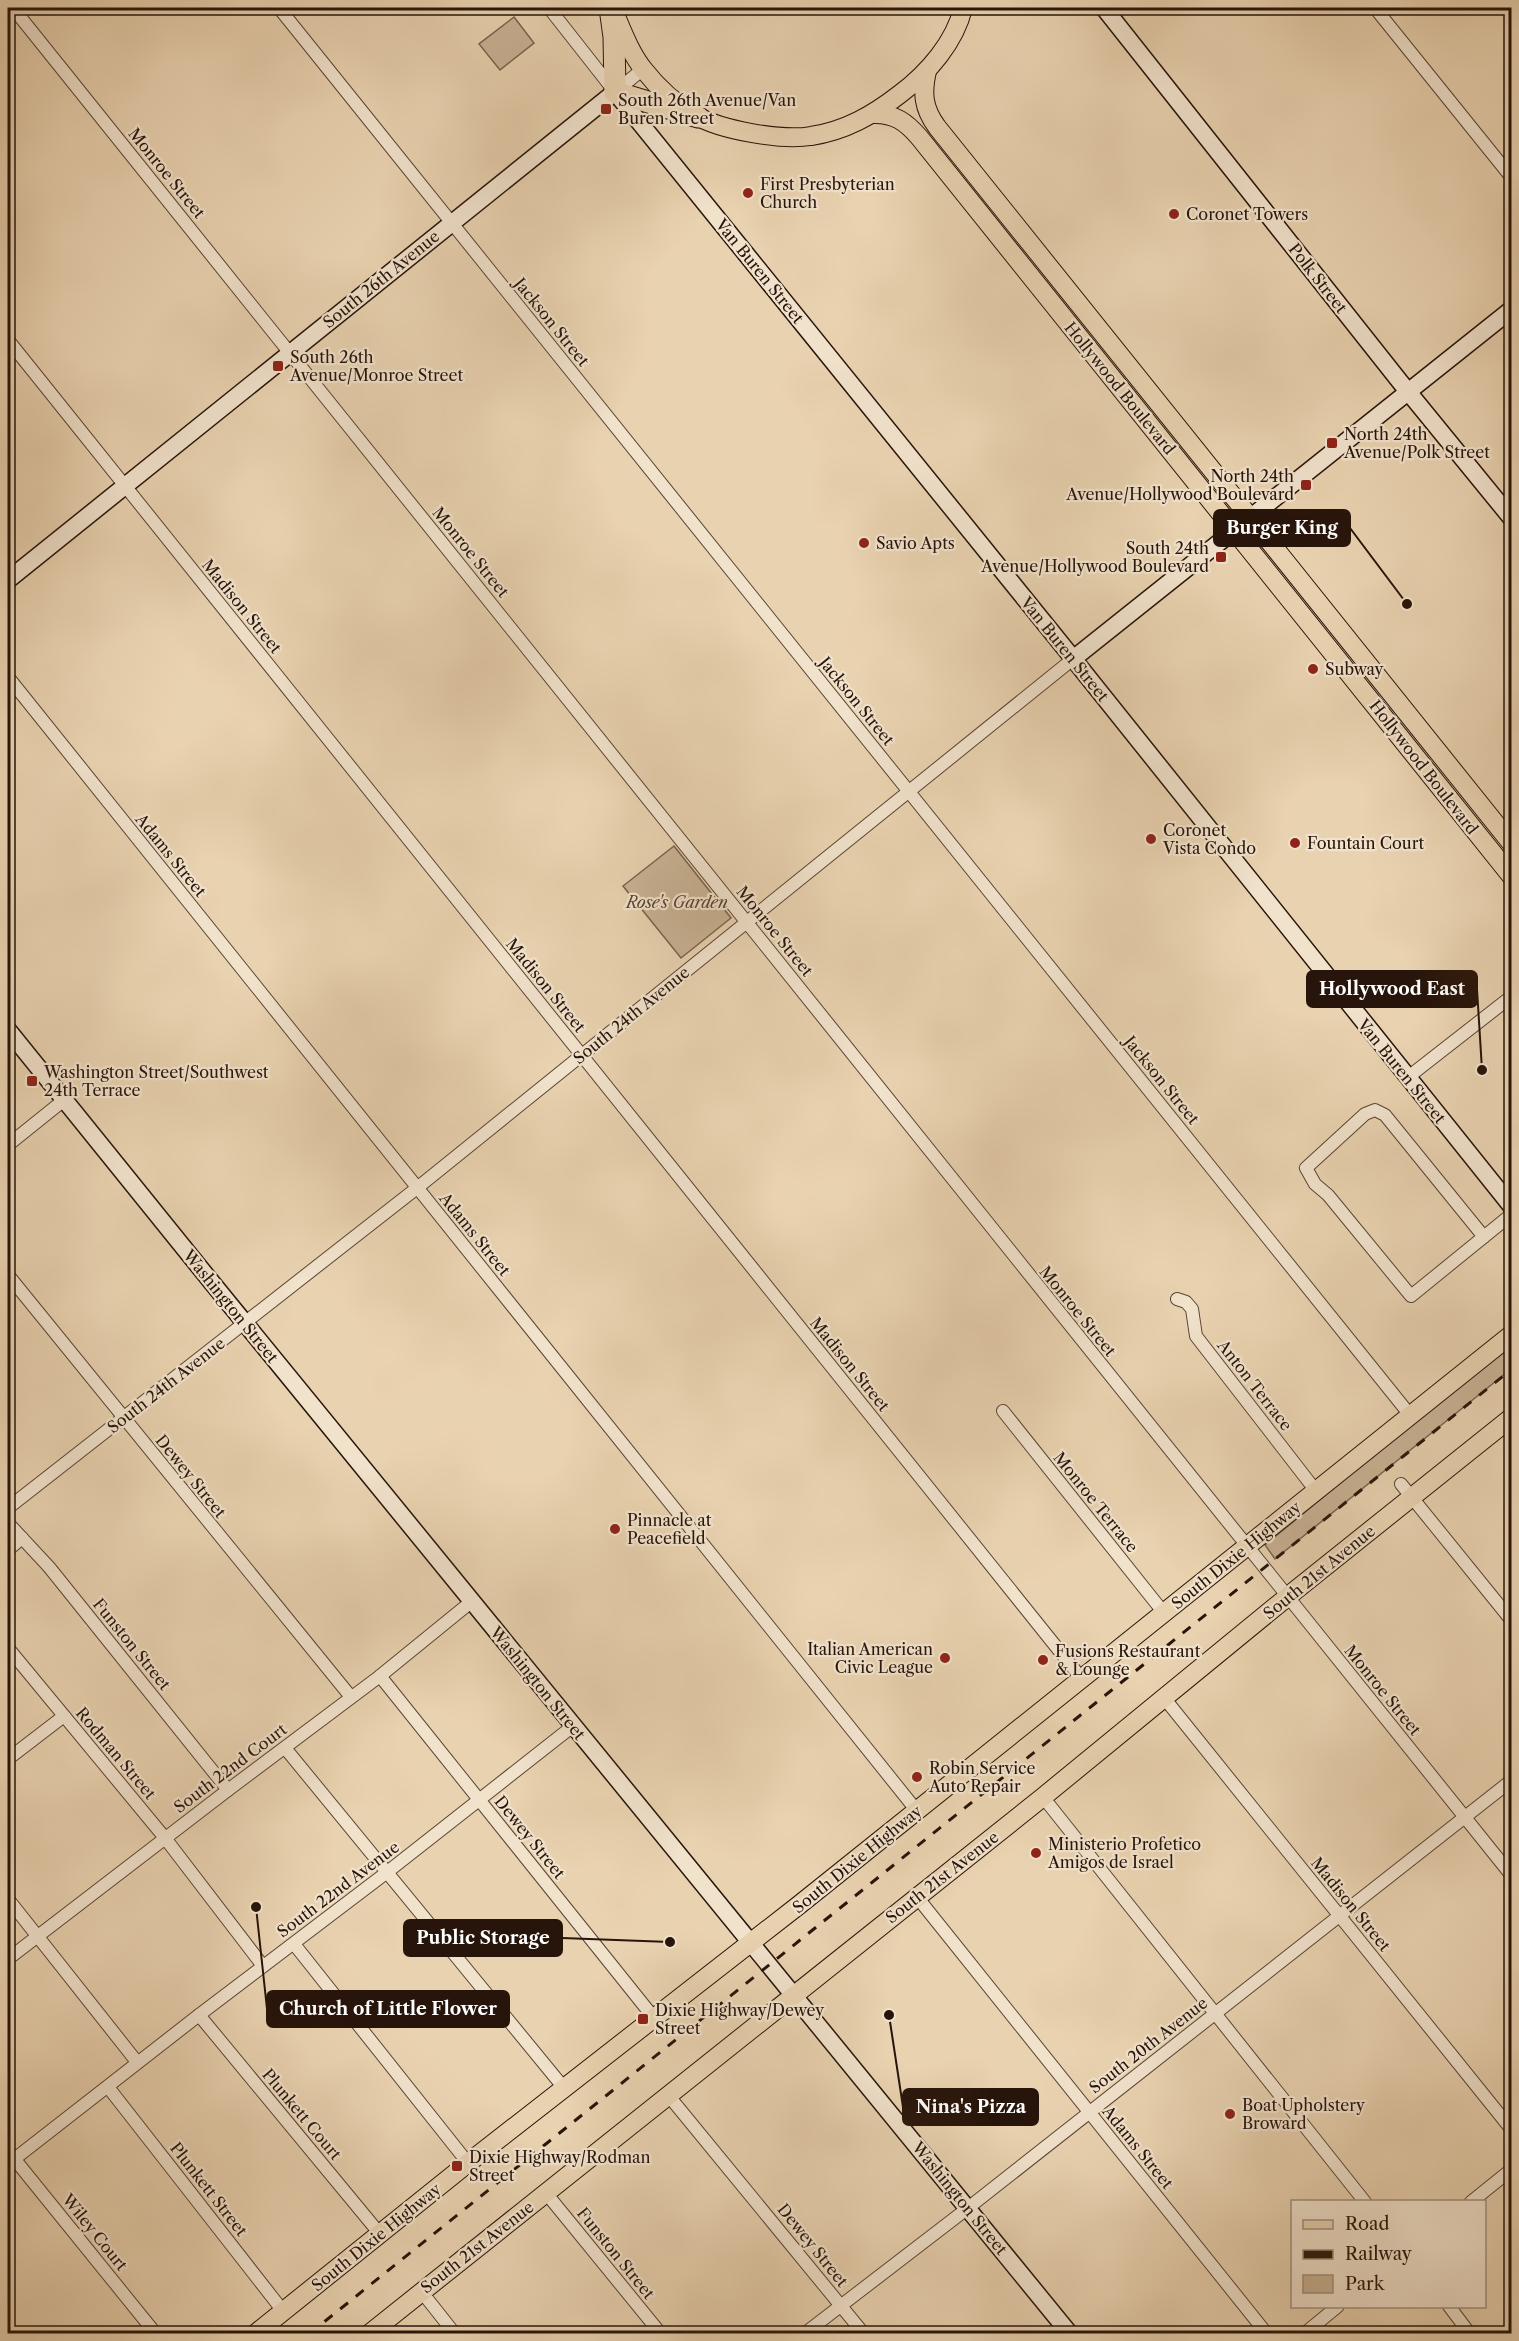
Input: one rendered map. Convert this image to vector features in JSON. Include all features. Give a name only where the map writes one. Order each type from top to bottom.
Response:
[{"type":"highway","points":[[611,8],[615,92],[698,117]]},
{"type":"main road","points":[[611,8],[643,69],[661,89],[698,117],[753,133],[810,137],[854,124],[875,114],[927,71],[951,36],[963,8]]},
{"type":"main road","name":"Hollywood Boulevard","points":[[927,71],[923,94],[929,117],[1512,844]]},
{"type":"main road","name":"Hollywood Boulevard","points":[[875,114],[899,117],[919,137],[1512,877]]},
{"type":"main road","points":[[1319,636],[1330,639],[1352,663],[1365,660]]},
{"type":"main road","name":"South Dixie Highway","points":[[255,2334],[468,2163],[751,1944],[1512,1334]]},
{"type":"main road","name":"South 21st Avenue","points":[[369,2334],[1165,1699],[1287,1596],[1406,1490],[1512,1417]]},
{"type":"street","name":"Monroe Street","points":[[13,8],[1512,1876]]},
{"type":"street","name":"Jackson Street","points":[[279,8],[1410,1415]]},
{"type":"street","name":"Van Buren Street","points":[[549,8],[1512,1208]]},
{"type":"street","name":"Polk Street","points":[[1104,8],[1407,392],[1512,519]]},
{"type":"street","points":[[1375,8],[1512,178]]},
{"type":"street","name":"South 26th Avenue","points":[[8,580],[643,69]]},
{"type":"street","name":"South 24th Avenue","points":[[8,1508],[417,1188],[908,791],[1512,309]]},
{"type":"street","name":"Madison Street","points":[[8,340],[1082,1679]]},
{"type":"street","name":"Adams Street","points":[[8,677],[917,1811]]},
{"type":"street","points":[[1407,1078],[1512,996]]},
{"type":"street","name":"Washington Street","points":[[8,1030],[471,1602],[1070,2334]]},
{"type":"street","points":[[8,1145],[64,1100]]},
{"type":"street","points":[[1484,1237],[1385,1115],[1374,1110],[1365,1114],[1306,1168],[1315,1184],[1328,1195],[1411,1296],[1484,1237],[1512,1214]]},
{"type":"street","name":"Dewey Street","points":[[8,1275],[351,1697]]},
{"type":"street","name":"Anton Terrace","points":[[1177,1299],[1186,1302],[1191,1309],[1197,1336],[1316,1491]]},
{"type":"street","name":"Monroe Terrace","points":[[1003,1411],[1164,1613]]},
{"type":"street","points":[[1406,1490],[1512,1621]]},
{"type":"street","name":"Funston Street","points":[[8,1523],[49,1568],[228,1790]]},
{"type":"street","points":[[8,1550],[22,1538]]},
{"type":"street","name":"South 22nd Court","points":[[8,1959],[380,1677],[471,1602]]},
{"type":"street","name":"Rodman Street","points":[[8,1648],[165,1838],[263,1966]]},
{"type":"street","name":"Dewey Street","points":[[380,1677],[654,2018]]},
{"type":"street","name":"Madison Street","points":[[1165,1699],[1512,2130]]},
{"type":"street","points":[[8,1759],[64,1716]]},
{"type":"street","name":"South 22nd Avenue","points":[[10,2158],[108,2087],[137,2062],[294,1944],[573,1726]]},
{"type":"street","points":[[285,1748],[564,2088]]},
{"type":"street","name":"South 20th Avenue","points":[[804,2334],[968,2208],[1512,1780]]},
{"type":"street","points":[[1043,1797],[1363,2200]]},
{"type":"street","name":"Adams Street","points":[[917,1897],[1267,2334]]},
{"type":"street","points":[[8,1899],[137,2062]]},
{"type":"street","points":[[294,1944],[468,2163]]},
{"type":"street","name":"Plunkett Court","points":[[199,2014],[380,2234]]},
{"type":"street","name":"Plunkett Street","points":[[108,2087],[283,2312]]},
{"type":"street","name":"Dewey Street","points":[[668,2095],[864,2334]]},
{"type":"street","name":"Wiley Court","points":[[10,2158],[156,2334]]},
{"type":"street","points":[[1473,2200],[1512,2169]]},
{"type":"street","name":"Funston Street","points":[[546,2193],[661,2334]]},
{"type":"street","points":[[421,2291],[455,2334]]},
{"type":"street","points":[[1304,2334],[1337,2308]]},
{"type":"street","points":[[1450,2308],[1470,2334]]},
{"type":"green space","points":[[514,17],[534,43],[500,70],[479,44]]},
{"type":"green space","name":"Rose's Garden","points":[[674,846],[731,918],[681,958],[623,886]]},
{"type":"green space","points":[[1511,1342],[1511,1369],[1275,1559],[1265,1545]]},
{"type":"railway","points":[[309,2334],[1512,1369]]},
{"type":"place","name":"South 26th Avenue/Van Buren Street","points":[[606,109]]},
{"type":"place","name":"First Presbyterian Church","points":[[748,193]]},
{"type":"place","name":"Coronet Towers","points":[[1174,214]]},
{"type":"place","name":"South 26th Avenue/Monroe Street","points":[[278,366]]},
{"type":"place","name":"North 24th Avenue/Polk Street","points":[[1332,443]]},
{"type":"place","name":"North 24th Avenue/Hollywood Boulevard","points":[[1306,485]]},
{"type":"place","name":"Savio Apts","points":[[864,543]]},
{"type":"place","name":"South 24th Avenue/Hollywood Boulevard","points":[[1221,557]]},
{"type":"place","name":"Burger King","points":[[1407,604]]},
{"type":"place","name":"Subway","points":[[1313,669]]},
{"type":"place","name":"Coronet Vista Condo","points":[[1151,839]]},
{"type":"place","name":"Fountain Court","points":[[1295,843]]},
{"type":"place","name":"Hollywood East","points":[[1482,1070]]},
{"type":"place","name":"Washington Street/Southwest 24th Terrace","points":[[32,1081]]},
{"type":"place","name":"Pinnacle at Peacefield","points":[[615,1529]]},
{"type":"place","name":"Italian American Civic League","points":[[945,1658]]},
{"type":"place","name":"Fusions Restaurant & Lounge","points":[[1043,1660]]},
{"type":"place","name":"Robin Service Auto Repair","points":[[917,1777]]},
{"type":"place","name":"Ministerio Profetico Amigos de Israel","points":[[1036,1853]]},
{"type":"place","name":"Church of Little Flower","points":[[256,1907]]},
{"type":"place","name":"Public Storage","points":[[670,1942]]},
{"type":"place","name":"Nina's Pizza","points":[[889,2015]]},
{"type":"place","name":"Dixie Highway/Dewey Street","points":[[643,2019]]},
{"type":"place","name":"Boat Upholstery Broward","points":[[1230,2114]]},
{"type":"place","name":"Dixie Highway/Rodman Street","points":[[457,2166]]}]
